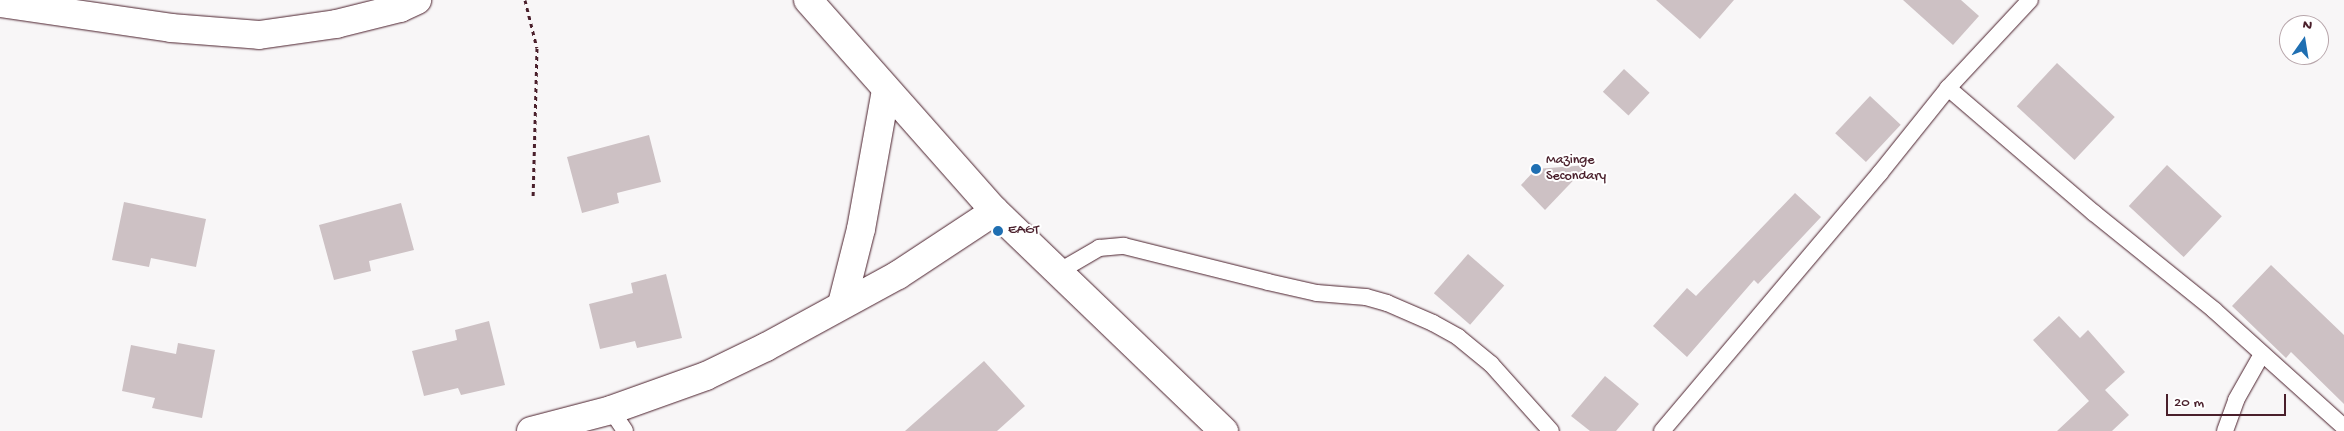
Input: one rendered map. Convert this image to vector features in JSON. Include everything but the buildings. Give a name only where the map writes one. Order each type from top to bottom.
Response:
[{"type":"street","points":[[0,3],[171,28],[259,34],[336,24],[400,8],[417,0]]},
{"type":"street","points":[[808,0],[995,211],[1224,431]]},
{"type":"street","points":[[842,304],[861,229],[886,90]]},
{"type":"street","points":[[531,431],[618,421],[766,347],[898,274],[995,211]]},
{"type":"lane","points":[[1662,431],[1874,180],[1948,88],[2030,0]]},
{"type":"lane","points":[[1948,88],[2094,213],[2214,310],[2344,427]]},
{"type":"lane","points":[[1058,272],[1100,248],[1124,246],[1268,282],[1317,292],[1366,297],[1388,303],[1433,323],[1458,337],[1491,364],[1551,431]]},
{"type":"lane","points":[[2225,431],[2236,400],[2262,354]]},
{"type":"path","points":[[525,0],[537,48],[533,198]]},
{"type":"place","name":"Mazinge Secondary","points":[[1536,169]]},
{"type":"place","name":"EAGT","points":[[998,231]]}]
